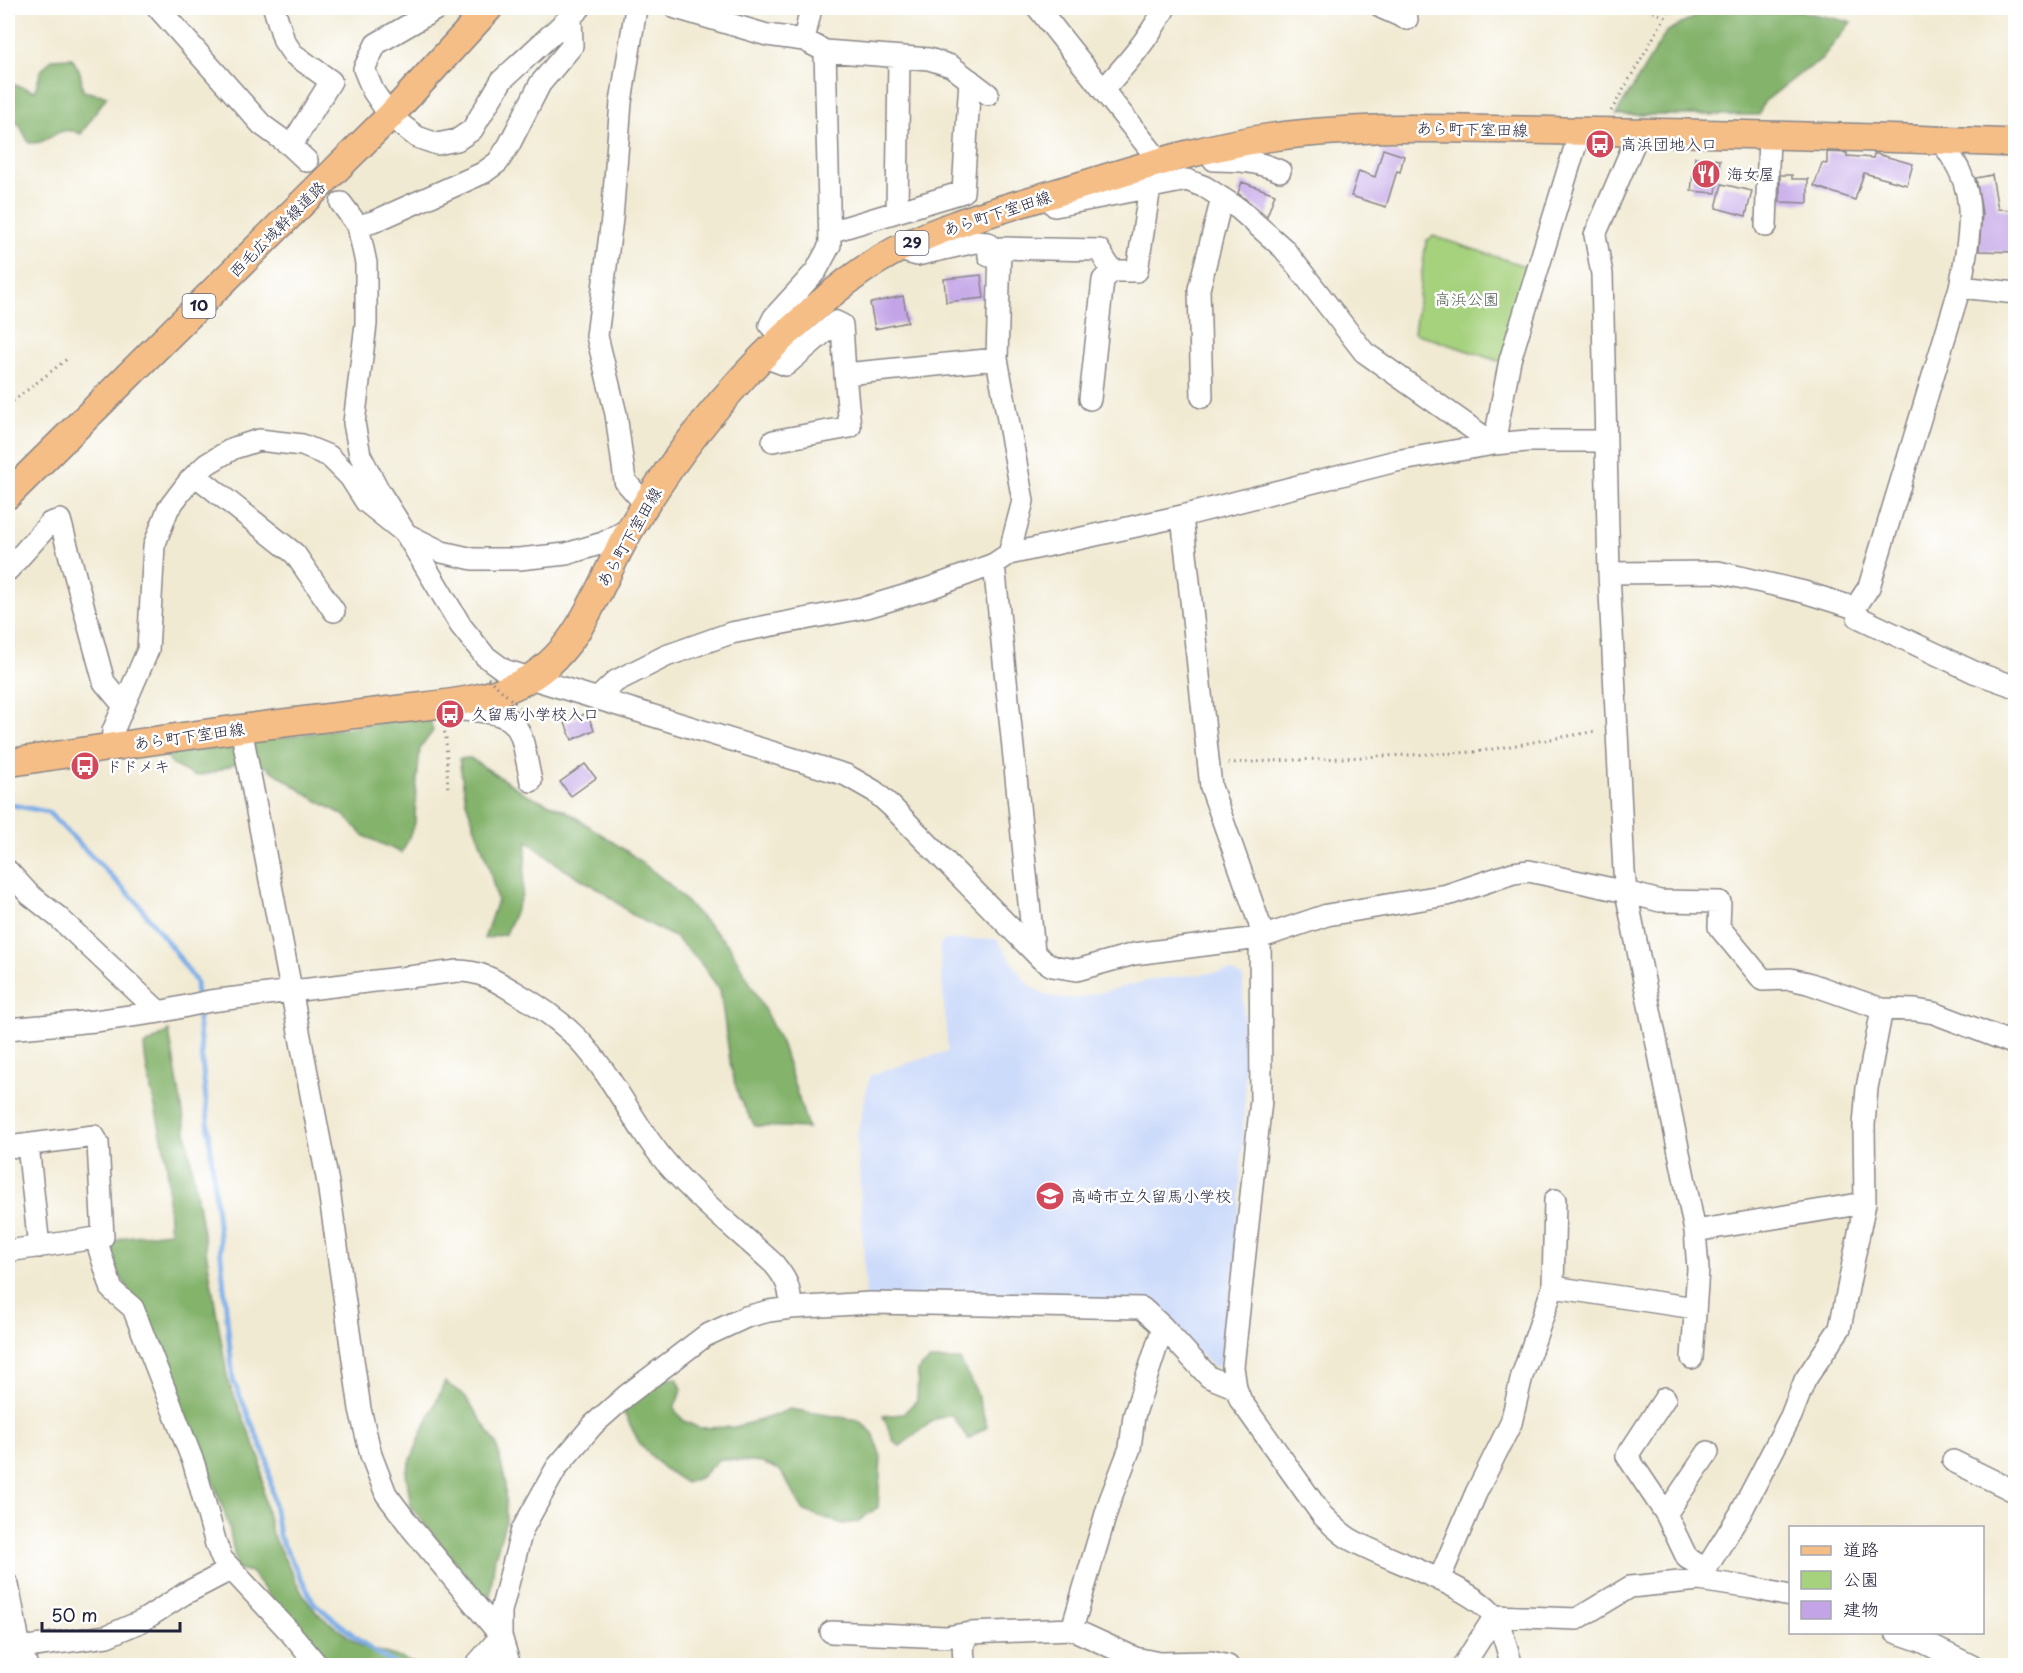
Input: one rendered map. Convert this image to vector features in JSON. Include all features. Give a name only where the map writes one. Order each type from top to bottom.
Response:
[{"type":"main road","name":"西毛広域幹線道路","points":[[8,495],[390,117],[489,8]]},
{"type":"main road","name":"あら町下室田線","points":[[8,763],[241,728],[446,703],[492,694],[512,688],[531,678],[551,664],[575,633],[631,528],[687,444],[718,404],[772,347],[841,286],[879,260],[907,246],[979,217],[1047,196],[1206,150],[1271,137],[1379,128],[1639,132],[2016,143]]},
{"type":"street","points":[[158,8],[262,125],[307,161]]},
{"type":"street","points":[[274,8],[284,40],[293,54],[331,81],[291,146]]},
{"type":"street","points":[[438,8],[376,44],[364,69],[390,117],[417,137],[437,144],[457,140],[472,130],[502,81],[576,12]]},
{"type":"street","points":[[636,8],[621,102],[612,219],[597,336],[616,414],[625,481],[646,505]]},
{"type":"street","points":[[676,8],[767,35],[804,40],[825,51],[899,58],[929,58],[951,66],[988,94]]},
{"type":"street","points":[[804,40],[811,8]]},
{"type":"street","points":[[1038,8],[1160,162]]},
{"type":"street","points":[[1103,90],[1137,53],[1165,8]]},
{"type":"street","points":[[1382,8],[1407,19]]},
{"type":"street","points":[[358,226],[373,222],[483,173],[498,162],[509,146],[540,84],[572,46],[576,12]]},
{"type":"street","points":[[773,441],[850,427],[842,326],[836,322],[786,364],[772,347],[771,326],[774,317],[816,271],[830,238],[825,51]]},
{"type":"street","points":[[897,212],[899,58]]},
{"type":"street","points":[[830,238],[897,212],[963,192],[970,81]]},
{"type":"street","points":[[1494,444],[1510,360],[1590,131]]},
{"type":"street","points":[[1639,132],[1595,235],[1602,274],[1609,573],[1626,892],[1695,1231],[1698,1269],[1692,1358]]},
{"type":"street","points":[[1766,226],[1769,136]]},
{"type":"street","points":[[1855,608],[1869,587],[1960,287],[1968,240],[1969,204],[1960,173],[1941,140]]},
{"type":"street","points":[[1206,150],[1214,160],[1249,161],[1265,164],[1280,171]]},
{"type":"street","points":[[1047,196],[1055,206],[1188,180],[1205,187],[1239,209],[1284,249],[1364,352],[1494,444]]},
{"type":"street","points":[[1090,399],[1103,280],[1112,271],[1137,271],[1150,187]]},
{"type":"street","points":[[1202,397],[1199,289],[1222,198]]},
{"type":"street","points":[[341,202],[358,226],[366,263],[366,324],[354,423],[360,454],[379,491],[460,626],[486,656],[504,670],[828,768],[861,783],[891,806],[1034,951],[1052,966],[1077,970],[1134,954],[1259,938],[1327,915],[1447,895],[1513,873],[1529,871],[1660,901],[1720,902],[1719,927],[1763,980],[1790,979],[1882,1009],[1916,1010],[1934,1014],[2015,1043]]},
{"type":"street","points":[[830,238],[902,225],[907,246],[917,255],[975,243],[988,243],[989,256]]},
{"type":"street","points":[[1034,951],[1001,559],[1023,501],[997,359],[1000,248],[1099,249],[1112,271]]},
{"type":"street","points":[[1960,287],[2016,293]]},
{"type":"street","points":[[844,374],[997,359]]},
{"type":"street","points":[[112,746],[113,731],[148,650],[154,546],[168,509],[195,475],[207,464],[234,447],[259,440],[302,445],[329,456],[350,477],[366,502],[406,534],[442,552],[473,559],[519,560],[566,554],[603,543],[631,528]]},
{"type":"street","points":[[598,698],[616,681],[666,656],[732,633],[867,607],[930,588],[1001,559],[1182,516],[1396,461],[1494,444],[1527,441],[1605,441]]},
{"type":"street","points":[[195,475],[295,554],[334,611]]},
{"type":"street","points":[[1182,516],[1211,787],[1260,925],[1261,1100],[1233,1367],[1236,1388],[1249,1413],[1322,1515],[1349,1539],[1475,1599],[1495,1616],[1512,1665]]},
{"type":"street","points":[[8,570],[50,524],[60,520],[104,682],[124,706]]},
{"type":"street","points":[[1609,573],[1718,572],[1804,592],[1855,608]]},
{"type":"street","points":[[1855,608],[1858,617],[1974,672],[2016,687]]},
{"type":"street","points":[[446,703],[461,710],[504,716],[515,722],[521,732],[531,781]]},
{"type":"street","points":[[241,728],[328,1183],[360,1409],[370,1455],[386,1494],[501,1636]]},
{"type":"street","points":[[8,871],[29,894],[58,917],[159,1012]]},
{"type":"street","points":[[8,1029],[95,1022],[210,1001],[464,971],[476,972],[529,1000],[579,1040],[598,1063],[662,1157],[690,1189],[774,1264],[790,1290],[791,1308]]},
{"type":"street","points":[[1702,1575],[1740,1514],[1791,1416],[1805,1380],[1840,1328],[1865,1203],[1864,1125],[1867,1088],[1882,1009]]},
{"type":"street","points":[[8,1251],[39,1247],[96,1239],[103,1237],[98,1143],[94,1136],[18,1146],[39,1247]]},
{"type":"street","points":[[1439,1580],[1476,1493],[1511,1423],[1522,1376],[1553,1287],[1555,1200]]},
{"type":"street","points":[[1695,1231],[1865,1203]]},
{"type":"street","points":[[96,1239],[112,1290],[133,1308],[194,1464],[222,1559],[318,1665]]},
{"type":"street","points":[[1553,1287],[1695,1308]]},
{"type":"street","points":[[510,1665],[501,1636],[501,1611],[522,1530],[557,1467],[593,1425],[627,1395],[705,1336],[725,1325],[768,1311],[870,1303],[1142,1308],[1209,1377],[1236,1388]]},
{"type":"street","points":[[1071,1629],[1110,1500],[1131,1448],[1134,1416],[1162,1327]]},
{"type":"street","points":[[1665,1398],[1627,1456],[1666,1514],[1687,1558],[1702,1575]]},
{"type":"street","points":[[1666,1514],[1708,1452]]},
{"type":"street","points":[[1953,1461],[2016,1492]]},
{"type":"street","points":[[8,1585],[24,1657],[107,1636],[142,1621],[184,1594],[230,1570]]},
{"type":"street","points":[[1495,1616],[1577,1619],[1630,1587],[1702,1575],[1789,1596]]},
{"type":"street","points":[[1463,1665],[1495,1616]]},
{"type":"street","points":[[831,1632],[946,1637],[1071,1629],[1135,1662],[1211,1662],[1228,1665]]},
{"type":"street","points":[[964,1665],[962,1650],[964,1641],[970,1634]]},
{"type":"street","points":[[1901,1634],[1972,1665]]},
{"type":"street","points":[[475,1665],[501,1636]]},
{"type":"path","points":[[1646,8],[1665,17]]},
{"type":"path","points":[[1590,131],[1672,8]]},
{"type":"path","points":[[8,405],[68,359]]},
{"type":"path","points":[[488,678],[520,708],[525,706]]},
{"type":"path","points":[[446,703],[448,791]]},
{"type":"path","points":[[1208,764],[1476,752],[1617,727]]},
{"type":"shaded area","name":"高崎市立久留馬小学校","points":[[997,939],[1025,981],[1040,992],[1056,998],[1074,999],[1155,979],[1231,971],[1243,978],[1245,1098],[1236,1258],[1220,1365],[1214,1367],[1146,1303],[866,1299],[857,1135],[870,1075],[948,1051],[939,946],[945,940]]},
{"type":"green space","points":[[1712,8],[1801,8],[1799,11],[1851,22],[1819,62],[1764,102],[1759,115],[1616,115],[1666,32]]},
{"type":"green space","points":[[72,58],[80,72],[83,91],[107,96],[81,134],[73,131],[60,132],[43,141],[29,143],[19,124],[8,120],[8,83],[35,91],[41,71],[52,59]]},
{"type":"green space","name":"高浜公園","points":[[1433,236],[1534,269],[1504,363],[1414,333],[1426,241]]},
{"type":"green space","points":[[429,715],[433,731],[420,748],[415,823],[402,853],[364,836],[345,816],[311,797],[265,766],[239,762],[212,773],[194,776],[173,765],[166,755]]},
{"type":"green space","points":[[470,758],[526,794],[566,811],[631,854],[669,884],[730,947],[782,1045],[808,1128],[755,1126],[739,1098],[731,1068],[720,990],[700,962],[676,938],[631,914],[604,892],[564,869],[527,841],[522,895],[506,934],[484,939],[497,900],[489,867],[466,802],[459,759]]},
{"type":"green space","points":[[169,1031],[228,1381],[261,1461],[264,1499],[272,1534],[301,1591],[316,1612],[361,1646],[417,1665],[336,1665],[308,1655],[275,1603],[251,1572],[237,1569],[229,1526],[207,1463],[175,1399],[139,1306],[112,1259],[109,1244],[125,1237],[170,1232],[167,1166],[144,1046]]},
{"type":"green space","points":[[930,1360],[960,1360],[976,1391],[987,1427],[968,1439],[952,1415],[935,1419],[900,1446],[894,1442],[883,1416],[903,1414],[917,1400],[918,1370]]},
{"type":"green space","points":[[677,1378],[682,1389],[674,1409],[684,1421],[699,1428],[735,1427],[790,1409],[858,1420],[873,1433],[881,1457],[878,1507],[857,1522],[843,1524],[804,1511],[780,1470],[762,1463],[719,1459],[701,1477],[686,1483],[663,1468],[640,1444],[624,1413],[628,1402],[663,1380]]},
{"type":"green space","points":[[445,1382],[465,1396],[496,1443],[505,1480],[506,1520],[495,1557],[489,1604],[411,1507],[406,1472]]},
{"type":"building","points":[[1383,149],[1404,156],[1386,207],[1351,196],[1359,171],[1375,177]]},
{"type":"building","points":[[1827,152],[1873,158],[1874,154],[1877,154],[1913,164],[1907,185],[1864,173],[1855,200],[1814,186],[1822,163],[1827,164]]},
{"type":"building","points":[[1695,157],[1720,160],[1716,193],[1691,191]]},
{"type":"building","points":[[1780,175],[1792,175],[1792,179],[1808,179],[1808,203],[1780,202]]},
{"type":"building","points":[[1992,175],[1998,209],[2016,210],[2016,252],[1979,251],[1982,213],[1976,178]]},
{"type":"building","points":[[1242,182],[1275,194],[1267,216],[1238,193]]},
{"type":"building","points":[[1722,184],[1752,191],[1746,216],[1716,208]]},
{"type":"building","points":[[981,275],[984,298],[946,302],[944,279]]},
{"type":"building","points":[[903,296],[908,322],[875,329],[870,303]]},
{"type":"building","points":[[587,713],[594,730],[572,740],[565,723]]},
{"type":"building","points":[[585,764],[596,778],[571,796],[560,782]]},
{"type":"waterway","points":[[8,804],[48,812],[135,900],[196,982],[197,999]]},
{"type":"waterway","points":[[197,1008],[233,1380],[267,1459],[279,1536],[314,1603],[369,1648],[398,1666]]},
{"type":"place","name":"高浜団地入口","points":[[1600,144]]},
{"type":"place","name":"海女屋","points":[[1706,174]]},
{"type":"place","name":"久留馬小学校入口","points":[[450,714]]},
{"type":"place","name":"ドドメキ","points":[[85,766]]},
{"type":"place","name":"高崎市立久留馬小学校","points":[[1050,1196]]}]
